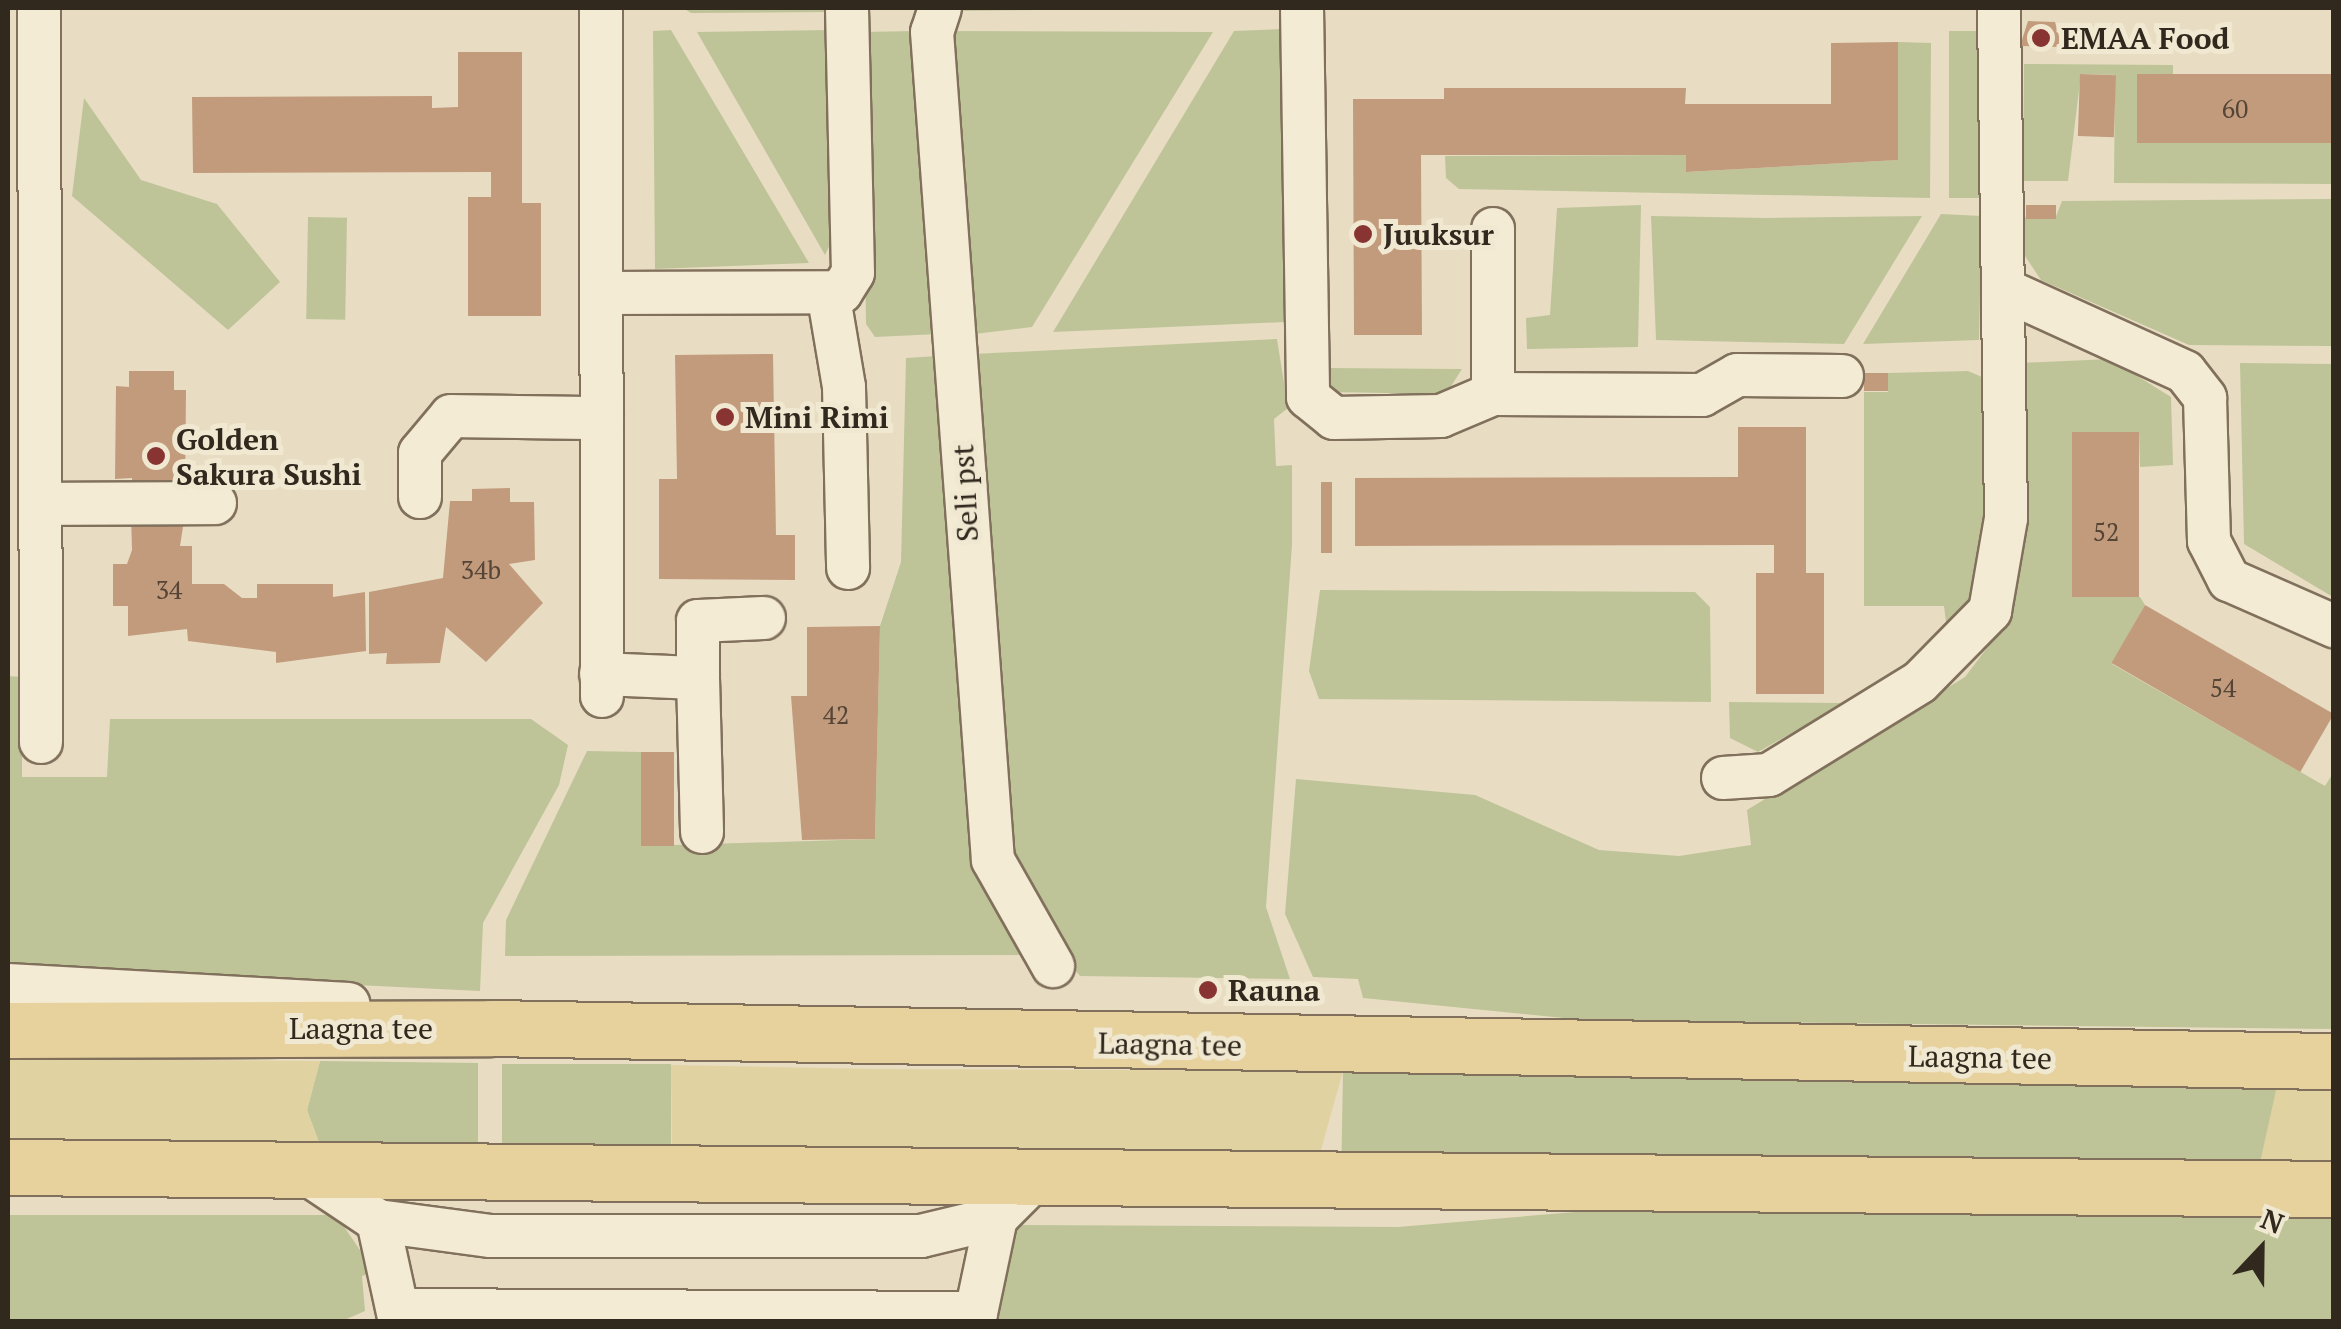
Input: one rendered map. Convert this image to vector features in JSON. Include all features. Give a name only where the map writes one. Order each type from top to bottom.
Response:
[{"type":"main road","name":"Laagna tee","points":[[8,1030],[491,1028],[2334,1061]]},
{"type":"main road","points":[[8,1166],[2334,1190]]},
{"type":"street","points":[[40,8],[41,742]]},
{"type":"street","points":[[601,8],[602,685],[698,678]]},
{"type":"street","points":[[602,293],[829,298],[853,273],[847,8]]},
{"type":"street","name":"Seli pst","points":[[940,8],[932,32],[991,842],[1006,892],[1053,966]]},
{"type":"street","points":[[1302,8],[1308,397],[1334,418],[1441,416],[1493,394],[1702,395],[1737,375],[1842,376]]},
{"type":"street","points":[[1723,778],[1769,775],[1920,682],[1990,611],[2006,518],[1999,8]]},
{"type":"street","points":[[1493,229],[1493,394]]},
{"type":"street","points":[[2003,289],[2185,372],[2205,398],[2208,541],[2229,580],[2334,626]]},
{"type":"street","points":[[829,298],[844,387],[848,568]]},
{"type":"street","points":[[420,497],[420,454],[451,416],[602,418]]},
{"type":"street","points":[[40,504],[216,503]]},
{"type":"street","points":[[702,832],[698,621],[764,618]]},
{"type":"street","points":[[8,985],[412,1008],[491,1028]]},
{"type":"street","points":[[8,1185],[162,1168]]},
{"type":"street","points":[[300,1169],[378,1221],[491,1236],[921,1236],[996,1218],[1038,1176]]},
{"type":"street","points":[[378,1221],[399,1316],[847,1318],[976,1313],[996,1218]]},
{"type":"green space","points":[[683,8],[830,8],[830,12],[691,13]]},
{"type":"green space","points":[[950,8],[1222,8],[951,11]]},
{"type":"green space","points":[[1282,29],[1285,322],[1053,332],[1234,31]]},
{"type":"green space","points":[[671,30],[809,263],[655,269],[653,31]]},
{"type":"green space","points":[[832,30],[837,230],[825,255],[697,32]]},
{"type":"green space","points":[[916,31],[939,334],[875,337],[866,324],[863,32]]},
{"type":"green space","points":[[944,31],[1213,32],[1032,327],[966,335]]},
{"type":"green space","points":[[1949,31],[1981,31],[1981,198],[1949,198]]},
{"type":"green space","points":[[1898,42],[1931,43],[1930,198],[1459,189],[1446,178],[1445,156],[1686,155],[1687,172],[1898,160]]},
{"type":"green space","points":[[2024,64],[2173,65],[2173,75],[2137,75],[2137,143],[2333,143],[2333,184],[2114,183],[2115,75],[2081,74],[2068,181],[2023,181]]},
{"type":"green space","points":[[84,98],[141,180],[217,204],[280,282],[228,330],[72,196]]},
{"type":"green space","points":[[2333,199],[2333,346],[2189,345],[2041,280],[2021,250],[2022,205],[2026,219],[2055,219],[2062,201]]},
{"type":"green space","points":[[1641,205],[1638,347],[1527,349],[1526,318],[1550,315],[1557,208]]},
{"type":"green space","points":[[1941,214],[1982,216],[1979,340],[1863,344]]},
{"type":"green space","points":[[1651,216],[1922,216],[1844,344],[1656,340]]},
{"type":"green space","points":[[308,217],[347,218],[345,320],[306,319]]},
{"type":"green space","points":[[1277,339],[1288,408],[1274,419],[1276,466],[1292,465],[1292,545],[1266,907],[1290,979],[1080,976],[1010,891],[973,354]]},
{"type":"green space","points":[[938,356],[971,788],[1037,955],[505,956],[506,920],[587,751],[641,752],[642,846],[875,839],[880,626],[901,562],[906,358]]},
{"type":"green space","points":[[2110,359],[2171,397],[2173,465],[2140,467],[2139,432],[2072,433],[2073,597],[2140,597],[2145,605],[2112,664],[2325,786],[2333,773],[2333,1029],[1584,1020],[1363,998],[1358,979],[1313,977],[1285,914],[1296,779],[1475,795],[1599,850],[1679,856],[1751,845],[1747,810],[1965,677],[1996,636],[2009,599],[2018,363]]},
{"type":"green space","points":[[2240,363],[2333,364],[2333,597],[2244,544]]},
{"type":"green space","points":[[1326,368],[1462,369],[1446,394],[1327,392]]},
{"type":"green space","points":[[1968,371],[1982,377],[1985,559],[1970,611],[1948,638],[1944,606],[1864,606],[1864,392],[1888,392],[1888,373]]},
{"type":"green space","points":[[1320,590],[1695,592],[1710,607],[1711,702],[1319,699],[1309,671]]},
{"type":"green space","points":[[8,676],[22,677],[22,777],[107,777],[110,719],[531,719],[568,745],[559,785],[483,923],[480,991],[8,968]]},
{"type":"green space","points":[[1729,702],[1845,703],[1758,752],[1730,738]]},
{"type":"green space","points":[[320,1061],[478,1063],[478,1149],[321,1148],[307,1110]]},
{"type":"green space","points":[[502,1064],[671,1064],[671,1149],[502,1149]]},
{"type":"green space","points":[[1343,1071],[2277,1087],[2275,1176],[1341,1160]]},
{"type":"green space","points":[[1587,1211],[2333,1217],[2333,1321],[997,1322],[1008,1242],[1021,1225],[1398,1227]]},
{"type":"green space","points":[[8,1215],[336,1215],[375,1272],[362,1276],[365,1311],[342,1321],[8,1321]]},
{"type":"sand","points":[[8,1059],[320,1061],[307,1110],[321,1148],[8,1146]]},
{"type":"sand","points":[[671,1065],[1343,1071],[1319,1157],[672,1151]]},
{"type":"sand","points":[[2277,1086],[2333,1086],[2333,1167],[2259,1167]]},
{"type":"building","name":"EMAA Food","points":[[2028,21],[2055,22],[2062,47],[2020,46]]},
{"type":"building","points":[[1898,42],[1898,160],[1686,172],[1686,155],[1421,155],[1422,335],[1354,335],[1353,99],[1444,99],[1444,88],[1686,88],[1685,104],[1831,104],[1831,43]]},
{"type":"building","points":[[458,52],[522,52],[522,203],[541,203],[541,316],[468,316],[468,197],[491,197],[491,172],[193,173],[192,97],[432,96],[432,108],[458,107]]},
{"type":"building","points":[[2080,74],[2116,75],[2114,137],[2078,136]]},
{"type":"building","points":[[2137,74],[2334,74],[2334,143],[2137,143]]},
{"type":"building","points":[[2026,205],[2056,205],[2056,219],[2026,219]]},
{"type":"building","name":"Mini Rimi","points":[[773,354],[776,535],[795,535],[795,580],[659,579],[659,479],[677,479],[675,355]]},
{"type":"building","points":[[129,371],[174,371],[174,390],[186,390],[185,494],[132,493],[132,478],[115,479],[116,386],[129,387]]},
{"type":"building","points":[[1864,373],[1888,373],[1888,391],[1864,391]]},
{"type":"building","points":[[1738,427],[1806,427],[1806,573],[1824,573],[1824,694],[1756,694],[1756,573],[1774,573],[1774,545],[1355,546],[1355,478],[1738,477]]},
{"type":"building","points":[[2072,432],[2139,432],[2139,597],[2072,597]]},
{"type":"building","points":[[1321,482],[1332,482],[1332,553],[1321,553]]},
{"type":"building","points":[[510,488],[510,502],[534,502],[535,560],[509,564],[543,603],[486,662],[446,627],[440,663],[386,664],[387,653],[369,654],[369,592],[443,578],[450,501],[472,501],[472,489]]},
{"type":"building","points":[[185,514],[180,546],[192,546],[192,584],[224,584],[242,598],[257,598],[257,584],[333,584],[333,597],[365,592],[366,651],[276,663],[276,652],[188,641],[187,629],[128,636],[128,606],[113,606],[113,564],[127,564],[132,550],[131,515]]},
{"type":"building","points":[[2145,605],[2334,714],[2300,772],[2112,663]]},
{"type":"building","points":[[880,626],[875,839],[802,840],[791,696],[807,696],[807,627]]},
{"type":"building","points":[[641,752],[674,752],[674,846],[641,846]]},
{"type":"place","name":"EMAA Food","points":[[2041,38]]},
{"type":"place","name":"Juuksur","points":[[1363,234]]},
{"type":"place","name":"Mini Rimi","points":[[725,417]]},
{"type":"place","name":"Golden Sakura Sushi","points":[[156,456]]},
{"type":"place","name":"Rauna","points":[[1208,990]]}]
